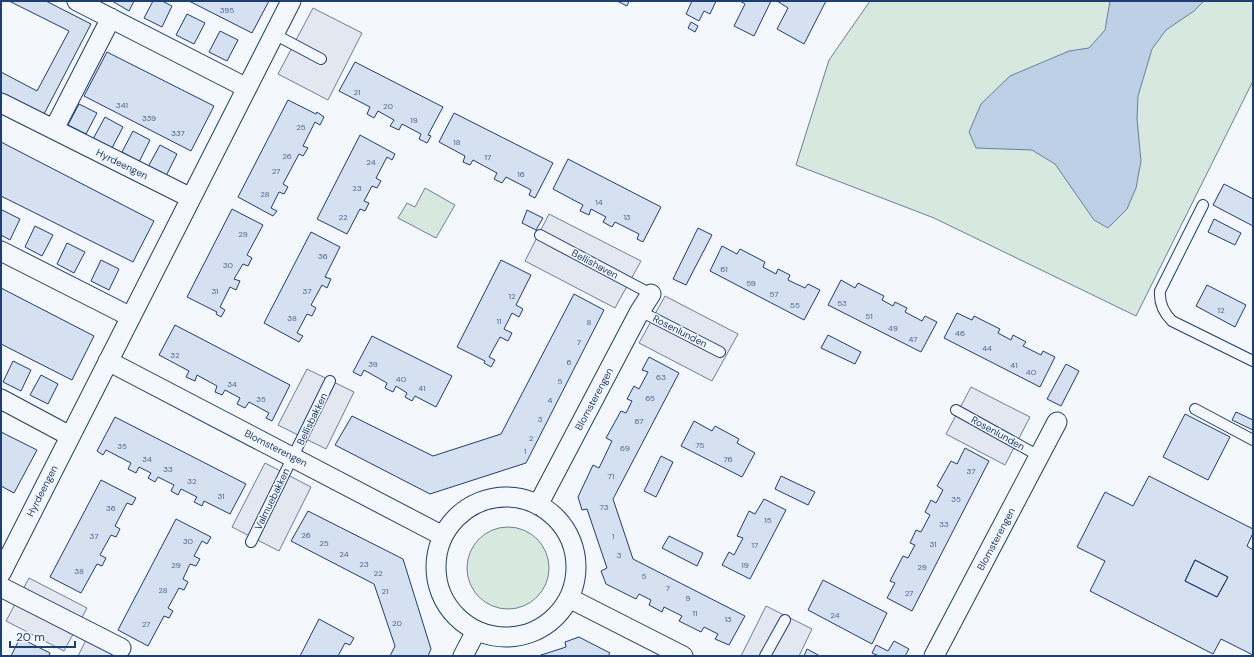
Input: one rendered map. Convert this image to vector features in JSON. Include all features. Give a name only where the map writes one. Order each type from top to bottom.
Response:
[{"type":"street","points":[[77,1],[247,88]]},
{"type":"street","name":"Hyrdeengen","points":[[1,573],[8,542],[70,436],[291,1]]},
{"type":"street","points":[[54,129],[111,18]]},
{"type":"street","name":"Hyrdeengen","points":[[1,103],[191,198]]},
{"type":"street","points":[[1,251],[131,317]]},
{"type":"street","name":"Blomsterengen","points":[[538,505],[640,311],[651,294]]},
{"type":"street","name":"Blomsterengen","points":[[108,361],[443,536]]},
{"type":"street","points":[[1,399],[70,436]]},
{"type":"street","name":"Blomsterengen","points":[[934,656],[1058,422]]},
{"type":"street","points":[[508,497],[523,499],[538,505],[556,518],[565,529],[571,542],[575,556],[576,571],[574,586],[569,598],[554,619],[533,632],[508,638],[492,636],[476,631],[461,622],[452,613],[438,586],[436,560],[443,536],[457,517],[470,507],[484,500],[508,497]]},
{"type":"street","points":[[1,587],[121,648]]},
{"type":"street","points":[[569,598],[683,656]]},
{"type":"street","points":[[463,656],[476,631]]},
{"type":"lane","points":[[274,34],[321,59]]},
{"type":"lane","points":[[1203,205],[1160,291],[1160,302],[1166,316],[1172,321],[1253,361]]},
{"type":"lane","name":"Bellishaven","points":[[540,235],[651,294]]},
{"type":"lane","name":"Rosenlunden","points":[[640,311],[720,352]]},
{"type":"lane","name":"Bellisbakken","points":[[293,457],[330,381]]},
{"type":"lane","name":"Rosenlunden","points":[[956,410],[1039,456]]},
{"type":"lane","points":[[1195,410],[1253,440]]},
{"type":"lane","name":"Valmuebakken","points":[[251,542],[293,457]]},
{"type":"lane","points":[[766,656],[785,620]]},
{"type":"shaded area","points":[[870,1],[1253,1],[1253,81],[1136,316],[934,218],[796,165],[829,60]]},
{"type":"shaded area","points":[[313,8],[362,33],[328,100],[278,74]]},
{"type":"shaded area","points":[[425,188],[455,205],[436,238],[398,218],[407,203],[415,207]]},
{"type":"shaded area","points":[[549,214],[641,261],[615,308],[525,261]]},
{"type":"shaded area","points":[[665,296],[738,334],[712,381],[639,343]]},
{"type":"shaded area","points":[[307,369],[354,392],[326,449],[278,425]]},
{"type":"shaded area","points":[[971,387],[1030,417],[1005,465],[946,434]]},
{"type":"shaded area","points":[[265,463],[311,487],[279,551],[232,527]]},
{"type":"shaded area","points":[[508,527],[524,530],[537,539],[546,552],[549,568],[546,584],[537,597],[524,606],[508,609],[492,606],[479,597],[470,584],[467,568],[470,552],[479,539],[492,530]]},
{"type":"shaded area","points":[[29,578],[87,608],[64,651],[6,621]]},
{"type":"shaded area","points":[[766,606],[812,629],[799,656],[741,656]]},
{"type":"shaded area","points":[[93,626],[118,656],[78,656]]},
{"type":"water","points":[[1110,1],[1204,1],[1194,11],[1166,30],[1152,49],[1138,96],[1137,119],[1141,161],[1136,188],[1127,209],[1108,228],[1094,220],[1055,164],[1032,150],[976,148],[969,132],[981,104],[1010,76],[1069,51],[1089,48],[1105,30]]},
{"type":"building","points":[[9,1],[46,1],[91,24],[44,114],[1,93],[1,72],[37,91],[69,31]]},
{"type":"building","points":[[112,1],[134,1],[129,11]]},
{"type":"building","points":[[153,1],[162,1],[172,6],[162,27],[144,18]]},
{"type":"building","points":[[189,1],[269,1],[252,33]]},
{"type":"building","points":[[617,1],[629,1],[627,6]]},
{"type":"building","points":[[692,1],[716,1],[710,14],[704,11],[699,21],[686,14]]},
{"type":"building","points":[[740,1],[771,1],[754,36],[734,26],[745,4]]},
{"type":"building","points":[[777,1],[826,1],[804,44],[777,29],[788,8]]},
{"type":"building","points":[[187,14],[205,23],[194,44],[176,35]]},
{"type":"building","points":[[691,22],[698,26],[695,32],[688,28]]},
{"type":"building","points":[[220,31],[238,40],[227,61],[209,52]]},
{"type":"building","points":[[107,52],[214,106],[191,151],[84,96]]},
{"type":"building","points":[[355,62],[443,107],[428,135],[431,136],[427,143],[419,139],[421,134],[402,124],[399,130],[390,126],[394,120],[378,111],[374,118],[367,114],[370,107],[339,91]]},
{"type":"building","points":[[288,100],[316,114],[317,112],[324,117],[320,125],[315,122],[303,146],[308,148],[303,156],[299,154],[283,184],[288,187],[284,194],[279,192],[271,208],[277,211],[273,216],[238,197]]},
{"type":"building","points":[[79,104],[97,113],[86,134],[68,125]]},
{"type":"building","points":[[454,113],[553,163],[535,198],[529,195],[531,190],[506,177],[502,183],[494,179],[497,173],[473,160],[470,165],[463,162],[465,156],[439,142]]},
{"type":"building","points":[[105,117],[123,127],[112,148],[93,139]]},
{"type":"building","points":[[133,131],[150,140],[139,162],[122,152]]},
{"type":"building","points":[[360,135],[395,154],[392,160],[387,157],[376,178],[381,181],[377,188],[372,186],[364,201],[369,203],[365,211],[360,209],[347,234],[317,219]]},
{"type":"building","points":[[1,142],[154,221],[133,262],[1,196]]},
{"type":"building","points":[[160,145],[177,154],[166,176],[148,167]]},
{"type":"building","points":[[568,159],[661,207],[643,242],[637,239],[639,234],[615,222],[612,227],[603,222],[606,217],[591,209],[589,215],[580,211],[583,205],[553,189]]},
{"type":"building","points":[[1224,184],[1253,199],[1253,226],[1213,205]]},
{"type":"building","points":[[232,209],[263,225],[247,255],[252,258],[248,266],[243,264],[234,279],[240,281],[236,290],[230,287],[220,307],[225,310],[221,317],[216,314],[217,312],[187,297]]},
{"type":"building","points":[[2,210],[20,219],[10,240],[1,235]]},
{"type":"building","points":[[527,210],[543,218],[536,230],[522,223]]},
{"type":"building","points":[[1214,219],[1241,233],[1235,245],[1208,232]]},
{"type":"building","points":[[35,226],[53,235],[42,256],[25,247]]},
{"type":"building","points":[[698,228],[712,235],[686,285],[673,279]]},
{"type":"building","points":[[311,232],[340,247],[325,277],[331,279],[327,288],[322,285],[311,305],[316,308],[312,316],[307,314],[297,333],[303,336],[299,342],[264,323]]},
{"type":"building","points":[[67,243],[85,252],[74,273],[57,264]]},
{"type":"building","points":[[722,246],[737,254],[740,249],[765,262],[763,267],[776,274],[778,269],[790,275],[788,280],[805,288],[808,284],[820,290],[804,320],[710,271]]},
{"type":"building","points":[[101,260],[119,269],[109,290],[91,281]]},
{"type":"building","points":[[501,260],[531,275],[516,305],[523,309],[519,317],[512,313],[504,329],[512,333],[508,341],[500,337],[489,357],[495,360],[491,367],[484,363],[485,361],[457,347]]},
{"type":"building","points":[[841,280],[855,288],[858,283],[884,296],[882,300],[893,306],[895,302],[907,308],[905,312],[922,321],[925,316],[937,322],[921,352],[828,305]]},
{"type":"building","points":[[1207,285],[1246,305],[1235,327],[1196,306]]},
{"type":"building","points":[[1,288],[94,336],[72,380],[1,344]]},
{"type":"building","points":[[574,294],[604,310],[526,463],[430,494],[335,445],[352,416],[433,456],[501,434]]},
{"type":"building","points":[[957,313],[972,320],[974,316],[1000,329],[998,333],[1011,340],[1013,335],[1026,342],[1023,346],[1041,355],[1043,351],[1055,357],[1040,387],[944,338]]},
{"type":"building","points":[[175,325],[290,385],[272,421],[266,418],[269,413],[249,402],[245,408],[237,404],[240,398],[225,390],[222,395],[215,392],[217,386],[197,375],[195,381],[186,377],[189,371],[159,355]]},
{"type":"building","points":[[828,335],[861,352],[855,364],[821,348]]},
{"type":"building","points":[[372,336],[452,376],[436,407],[415,396],[412,401],[405,397],[407,393],[396,386],[393,392],[385,388],[387,383],[364,370],[361,376],[353,372]]},
{"type":"building","points":[[649,357],[679,373],[613,499],[633,559],[745,616],[729,645],[715,639],[718,634],[704,627],[701,632],[679,621],[682,616],[664,607],[662,612],[649,605],[651,600],[639,594],[636,599],[606,584],[601,571],[607,568],[587,509],[582,510],[578,497],[593,465],[599,468],[612,441],[606,438],[621,411],[626,413],[632,401],[627,399],[634,386],[639,389],[648,372],[642,370]]},
{"type":"building","points":[[13,361],[31,370],[21,391],[3,382]]},
{"type":"building","points":[[1066,364],[1079,371],[1061,406],[1047,399]]},
{"type":"building","points":[[41,375],[58,384],[48,404],[30,395]]},
{"type":"building","points":[[1236,412],[1253,420],[1253,430],[1232,420]]},
{"type":"building","points":[[1185,414],[1230,437],[1208,480],[1163,457]]},
{"type":"building","points":[[115,417],[246,484],[230,514],[204,501],[202,506],[194,502],[197,497],[181,489],[178,495],[171,491],[174,485],[158,477],[155,482],[148,478],[151,473],[139,467],[136,473],[128,469],[131,463],[106,450],[103,455],[97,451]]},
{"type":"building","points":[[694,421],[712,431],[715,426],[739,439],[737,443],[755,453],[742,477],[681,446]]},
{"type":"building","points":[[1,432],[37,450],[14,493],[1,486]]},
{"type":"building","points":[[965,448],[989,461],[912,611],[887,598],[895,583],[890,581],[903,556],[908,558],[915,545],[910,543],[916,530],[921,532],[930,515],[925,512],[931,500],[936,503],[943,490],[937,486],[951,461],[957,464]]},
{"type":"building","points":[[661,456],[673,462],[656,497],[644,491]]},
{"type":"building","points":[[781,476],[815,492],[808,505],[775,489]]},
{"type":"building","points":[[1149,476],[1253,529],[1253,533],[1247,546],[1253,550],[1253,655],[1221,639],[1213,654],[1090,591],[1105,561],[1077,547],[1105,492],[1133,506]],"holes":[[[1195,560],[1228,577],[1217,597],[1185,581]]]},
{"type":"building","points":[[101,480],[136,498],[132,505],[127,503],[115,526],[120,529],[116,537],[111,535],[100,555],[106,558],[102,566],[97,564],[81,593],[50,577]]},
{"type":"building","points":[[764,499],[786,510],[750,579],[722,565],[729,552],[734,555],[743,538],[737,536],[749,511],[755,514]]},
{"type":"building","points":[[308,511],[403,559],[431,649],[428,656],[390,656],[395,646],[374,584],[291,541]]},
{"type":"building","points":[[176,519],[211,537],[207,544],[202,541],[194,556],[200,559],[196,566],[190,564],[183,579],[188,582],[184,590],[179,588],[168,608],[173,611],[169,618],[164,616],[148,646],[118,630]]},
{"type":"building","points":[[669,536],[703,553],[697,566],[662,548]]},
{"type":"building","points":[[1195,560],[1228,577],[1217,597],[1185,581]]},
{"type":"building","points":[[823,580],[887,613],[872,644],[808,610]]},
{"type":"building","points":[[319,619],[354,638],[350,645],[345,643],[338,656],[300,656]]},
{"type":"building","points":[[579,637],[610,653],[608,656],[538,656],[566,647],[565,642]]},
{"type":"building","points":[[20,638],[50,653],[49,656],[11,656]]},
{"type":"building","points":[[894,641],[909,649],[905,656],[879,656],[872,653],[876,645],[888,651]]},
{"type":"building","points":[[807,649],[820,656],[804,656]]}]
